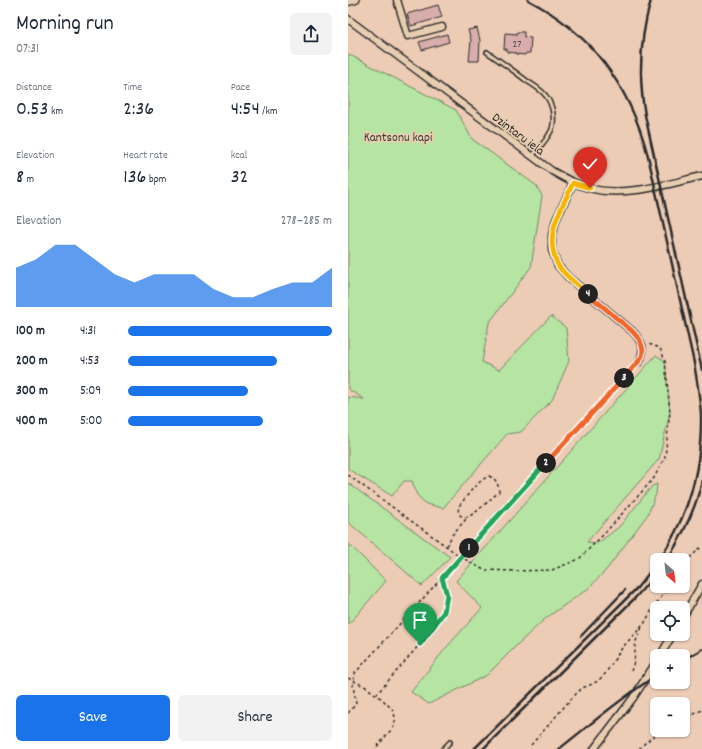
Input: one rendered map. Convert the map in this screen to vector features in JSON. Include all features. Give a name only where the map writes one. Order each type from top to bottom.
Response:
[{"type":"street","points":[[348,2],[356,0]]},
{"type":"street","points":[[397,0],[408,36],[442,27]]},
{"type":"street","name":"Dzintaru iela","points":[[348,19],[552,171],[573,183],[605,191],[621,191],[642,189],[702,176]]},
{"type":"street","points":[[573,183],[559,214],[552,235],[552,250],[558,266],[569,278],[632,331],[640,340],[643,350],[642,356],[638,362]]},
{"type":"street","points":[[690,605],[702,584]]},
{"type":"street","points":[[594,749],[634,698],[650,672]]},
{"type":"lane","points":[[487,52],[538,89],[546,96],[550,104],[553,112],[552,129],[532,156]]},
{"type":"lane","points":[[443,749],[450,742]]},
{"type":"path","points":[[348,475],[461,557],[484,570],[552,570],[579,559],[604,534],[654,478],[665,457],[670,412],[665,361],[660,348],[640,340]]},
{"type":"path","points":[[348,713],[356,704],[353,685],[355,673],[638,362]]},
{"type":"path","points":[[447,547],[452,535],[468,517],[499,492],[495,479],[489,476],[482,479],[476,484],[459,506],[458,510],[460,514],[463,517],[468,517]]},
{"type":"path","points":[[690,558],[702,546]]},
{"type":"path","points":[[376,695],[420,644],[444,612],[447,595],[442,578]]},
{"type":"path","points":[[631,671],[634,662],[636,641],[653,608],[665,593]]},
{"type":"path","points":[[531,745],[582,688],[598,681],[622,648],[644,624]]},
{"type":"path","points":[[348,678],[366,687],[393,710],[395,725],[375,749]]},
{"type":"path","points":[[690,716],[702,710]]},
{"type":"path","points":[[639,749],[652,737]]},
{"type":"green space","name":"Kantsonu kapi","points":[[348,54],[456,110],[472,139],[537,186],[542,196],[531,267],[489,323],[482,362],[499,370],[551,316],[566,328],[569,361],[552,400],[521,432],[507,434],[443,508],[426,504],[417,495],[412,481],[404,481],[392,496],[348,469],[348,397],[364,399],[348,389]]},
{"type":"green space","points":[[656,355],[665,361],[670,412],[659,459],[587,542],[598,543],[619,527],[652,486],[657,484],[656,494],[648,514],[607,569],[589,588],[546,618],[487,675],[429,704],[411,692],[445,649],[482,608],[456,581]]},
{"type":"green space","points":[[348,483],[450,557],[422,586],[348,522]]},
{"type":"green space","points":[[348,543],[386,581],[348,625]]},
{"type":"building","points":[[438,5],[442,17],[411,26],[407,14]]},
{"type":"building","points":[[477,28],[480,40],[479,61],[469,61],[471,40],[468,30]]},
{"type":"building","points":[[517,32],[524,32],[524,37],[531,38],[530,53],[526,53],[525,55],[516,54],[507,52],[507,49],[504,49],[505,33],[517,34]]},
{"type":"building","points":[[447,34],[449,42],[422,50],[419,42]]},
{"type":"railway","points":[[528,0],[551,13],[571,29],[605,64],[631,107],[648,156],[694,363],[701,415],[699,454],[691,491],[678,527],[663,553]]},
{"type":"railway","points":[[651,0],[642,43],[641,86],[645,115],[702,370]]},
{"type":"railway","points":[[671,553],[688,521],[702,480]]},
{"type":"railway","points":[[474,749],[637,588],[650,572]]},
{"type":"railway","points":[[483,749],[635,598],[650,581]]},
{"type":"railway","points":[[581,636],[625,590]]},
{"type":"railway","points":[[690,656],[702,649]]},
{"type":"railway","points":[[559,749],[619,701],[650,679]]},
{"type":"route","points":[[420,644],[444,612],[447,595],[442,578],[642,356],[643,350],[640,340],[632,331],[569,278],[558,266],[552,250],[552,235],[556,220],[573,183],[590,188]]}]
